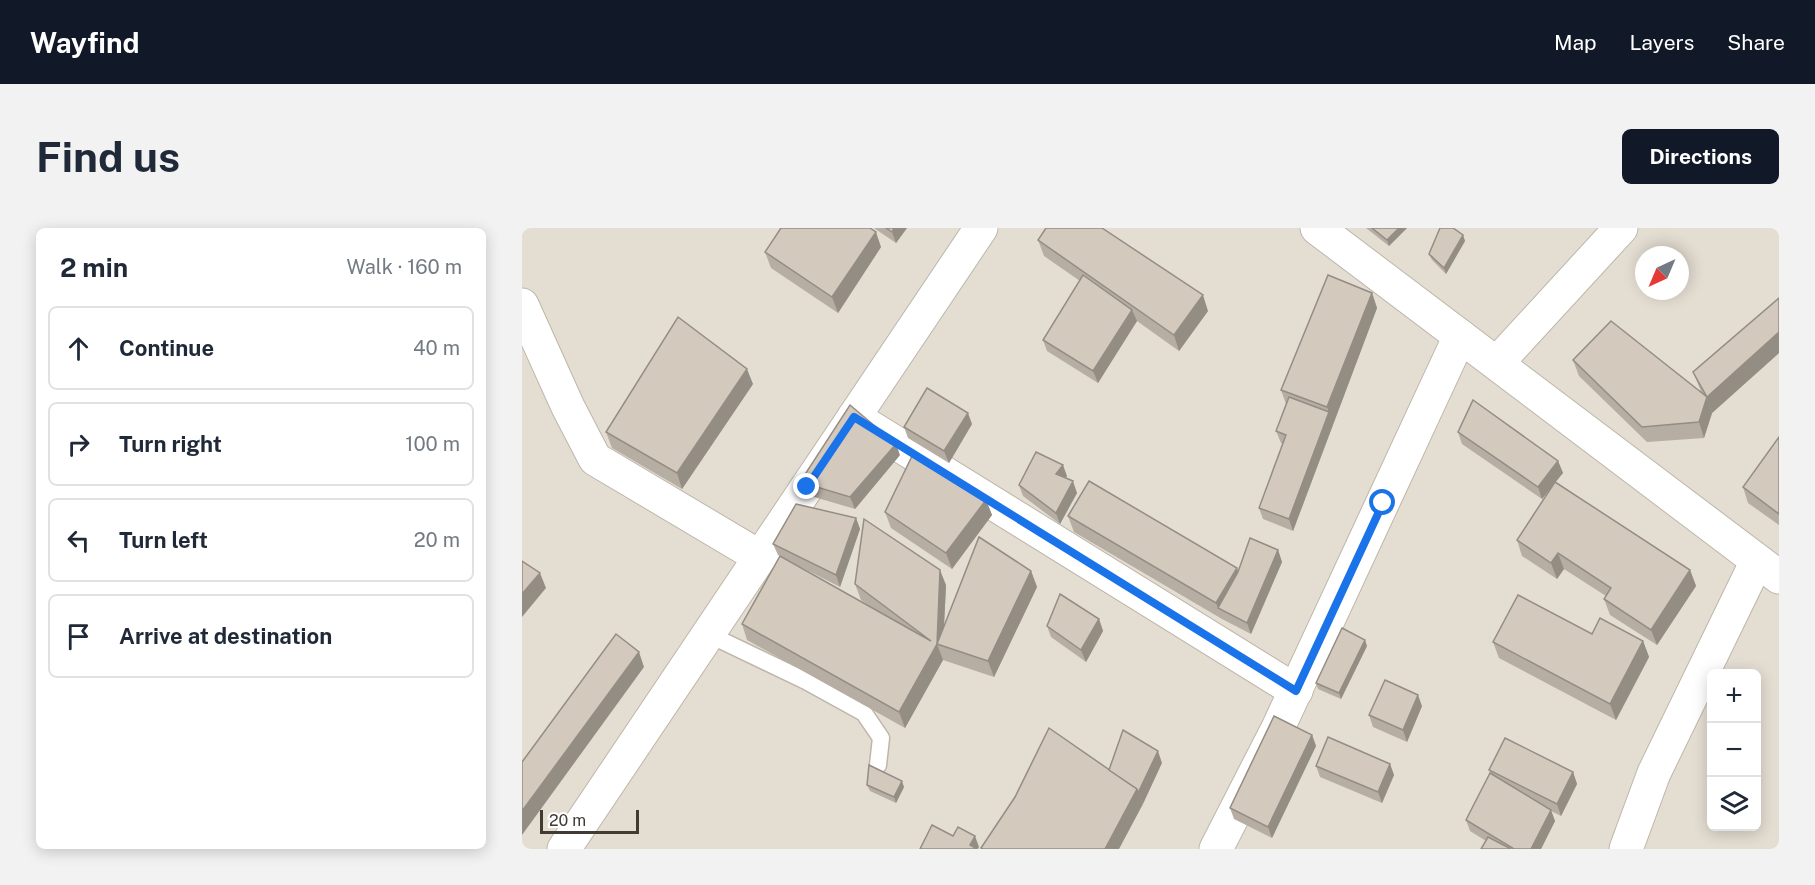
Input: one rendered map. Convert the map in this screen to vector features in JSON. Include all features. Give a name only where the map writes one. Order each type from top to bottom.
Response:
[{"type":"street","points":[[564,849],[981,228]]},
{"type":"street","points":[[1317,228],[1768,569],[1654,773],[1626,849]]},
{"type":"street","points":[[1497,363],[1622,228]]},
{"type":"street","points":[[522,305],[568,407],[596,459],[760,557]]},
{"type":"street","points":[[1226,846],[1460,336]]},
{"type":"street","points":[[854,417],[1296,691]]},
{"type":"lane","points":[[708,634],[806,681],[864,713],[881,738],[878,765]]},
{"type":"shaded area","points":[[522,228],[1779,228],[1779,849],[522,849]]},
{"type":"building","points":[[781,228],[870,228],[876,232],[832,297],[765,252]]},
{"type":"building","points":[[1046,228],[1102,228],[1203,295],[1174,335],[1038,240]]},
{"type":"building","points":[[1372,228],[1399,228],[1387,240]]},
{"type":"building","points":[[1440,228],[1453,228],[1463,235],[1444,268],[1429,254]]},
{"type":"building","points":[[1083,275],[1132,310],[1093,371],[1043,340]]},
{"type":"building","points":[[1328,275],[1372,293],[1327,407],[1281,390]]},
{"type":"building","points":[[1779,298],[1779,332],[1707,397],[1693,372]]},
{"type":"building","points":[[678,317],[747,369],[677,473],[606,432]]},
{"type":"building","points":[[1611,321],[1707,397],[1699,422],[1642,427],[1573,360]]},
{"type":"building","points":[[927,388],[968,413],[944,451],[904,427]]},
{"type":"building","points":[[1289,397],[1329,412],[1289,519],[1259,508],[1286,435],[1276,431]]},
{"type":"building","points":[[1473,400],[1558,461],[1538,487],[1458,432]]},
{"type":"building","points":[[850,405],[896,444],[850,497],[800,482]]},
{"type":"building","points":[[1779,437],[1779,514],[1743,487]]},
{"type":"building","points":[[1036,452],[1063,465],[1056,474],[1073,481],[1056,513],[1019,485]]},
{"type":"building","points":[[913,454],[986,500],[946,553],[885,512]]},
{"type":"building","points":[[1089,481],[1237,568],[1216,603],[1068,516]]},
{"type":"building","points":[[1555,482],[1690,570],[1651,630],[1604,599],[1611,588],[1558,553],[1551,563],[1517,540]]},
{"type":"building","points":[[796,504],[856,518],[836,575],[773,544]]},
{"type":"building","points":[[864,519],[940,570],[937,644],[899,712],[742,624],[780,556],[931,641],[855,584]]},
{"type":"building","points":[[979,537],[1031,571],[988,661],[937,644]]},
{"type":"building","points":[[1250,538],[1278,550],[1247,623],[1218,608],[1238,572]]},
{"type":"building","points":[[522,561],[540,573],[522,594]]},
{"type":"building","points":[[1060,594],[1099,619],[1081,650],[1047,626]]},
{"type":"building","points":[[1518,595],[1592,634],[1600,618],[1643,641],[1610,704],[1493,642]]},
{"type":"building","points":[[1342,628],[1365,640],[1339,693],[1316,683]]},
{"type":"building","points":[[616,634],[639,652],[522,811],[522,762]]},
{"type":"building","points":[[1385,680],[1418,695],[1403,730],[1369,715]]},
{"type":"building","points":[[1274,716],[1312,735],[1268,827],[1230,808]]},
{"type":"building","points":[[1049,728],[1137,789],[1105,849],[981,848],[1015,797]]},
{"type":"building","points":[[1123,730],[1158,751],[1138,793],[1137,789],[1109,770]]},
{"type":"building","points":[[1328,737],[1390,764],[1378,792],[1316,766]]},
{"type":"building","points":[[1505,738],[1573,772],[1557,804],[1489,770]]},
{"type":"building","points":[[869,765],[902,781],[894,797],[867,785]]},
{"type":"building","points":[[1490,773],[1551,810],[1531,849],[1514,849],[1466,820]]},
{"type":"building","points":[[932,825],[953,836],[958,827],[975,836],[970,845],[977,849],[920,849]]},
{"type":"building","points":[[1488,837],[1511,849],[1481,849]]},
{"type":"route","points":[[807,487],[854,417],[1001,506],[1296,691],[1383,503]]}]
